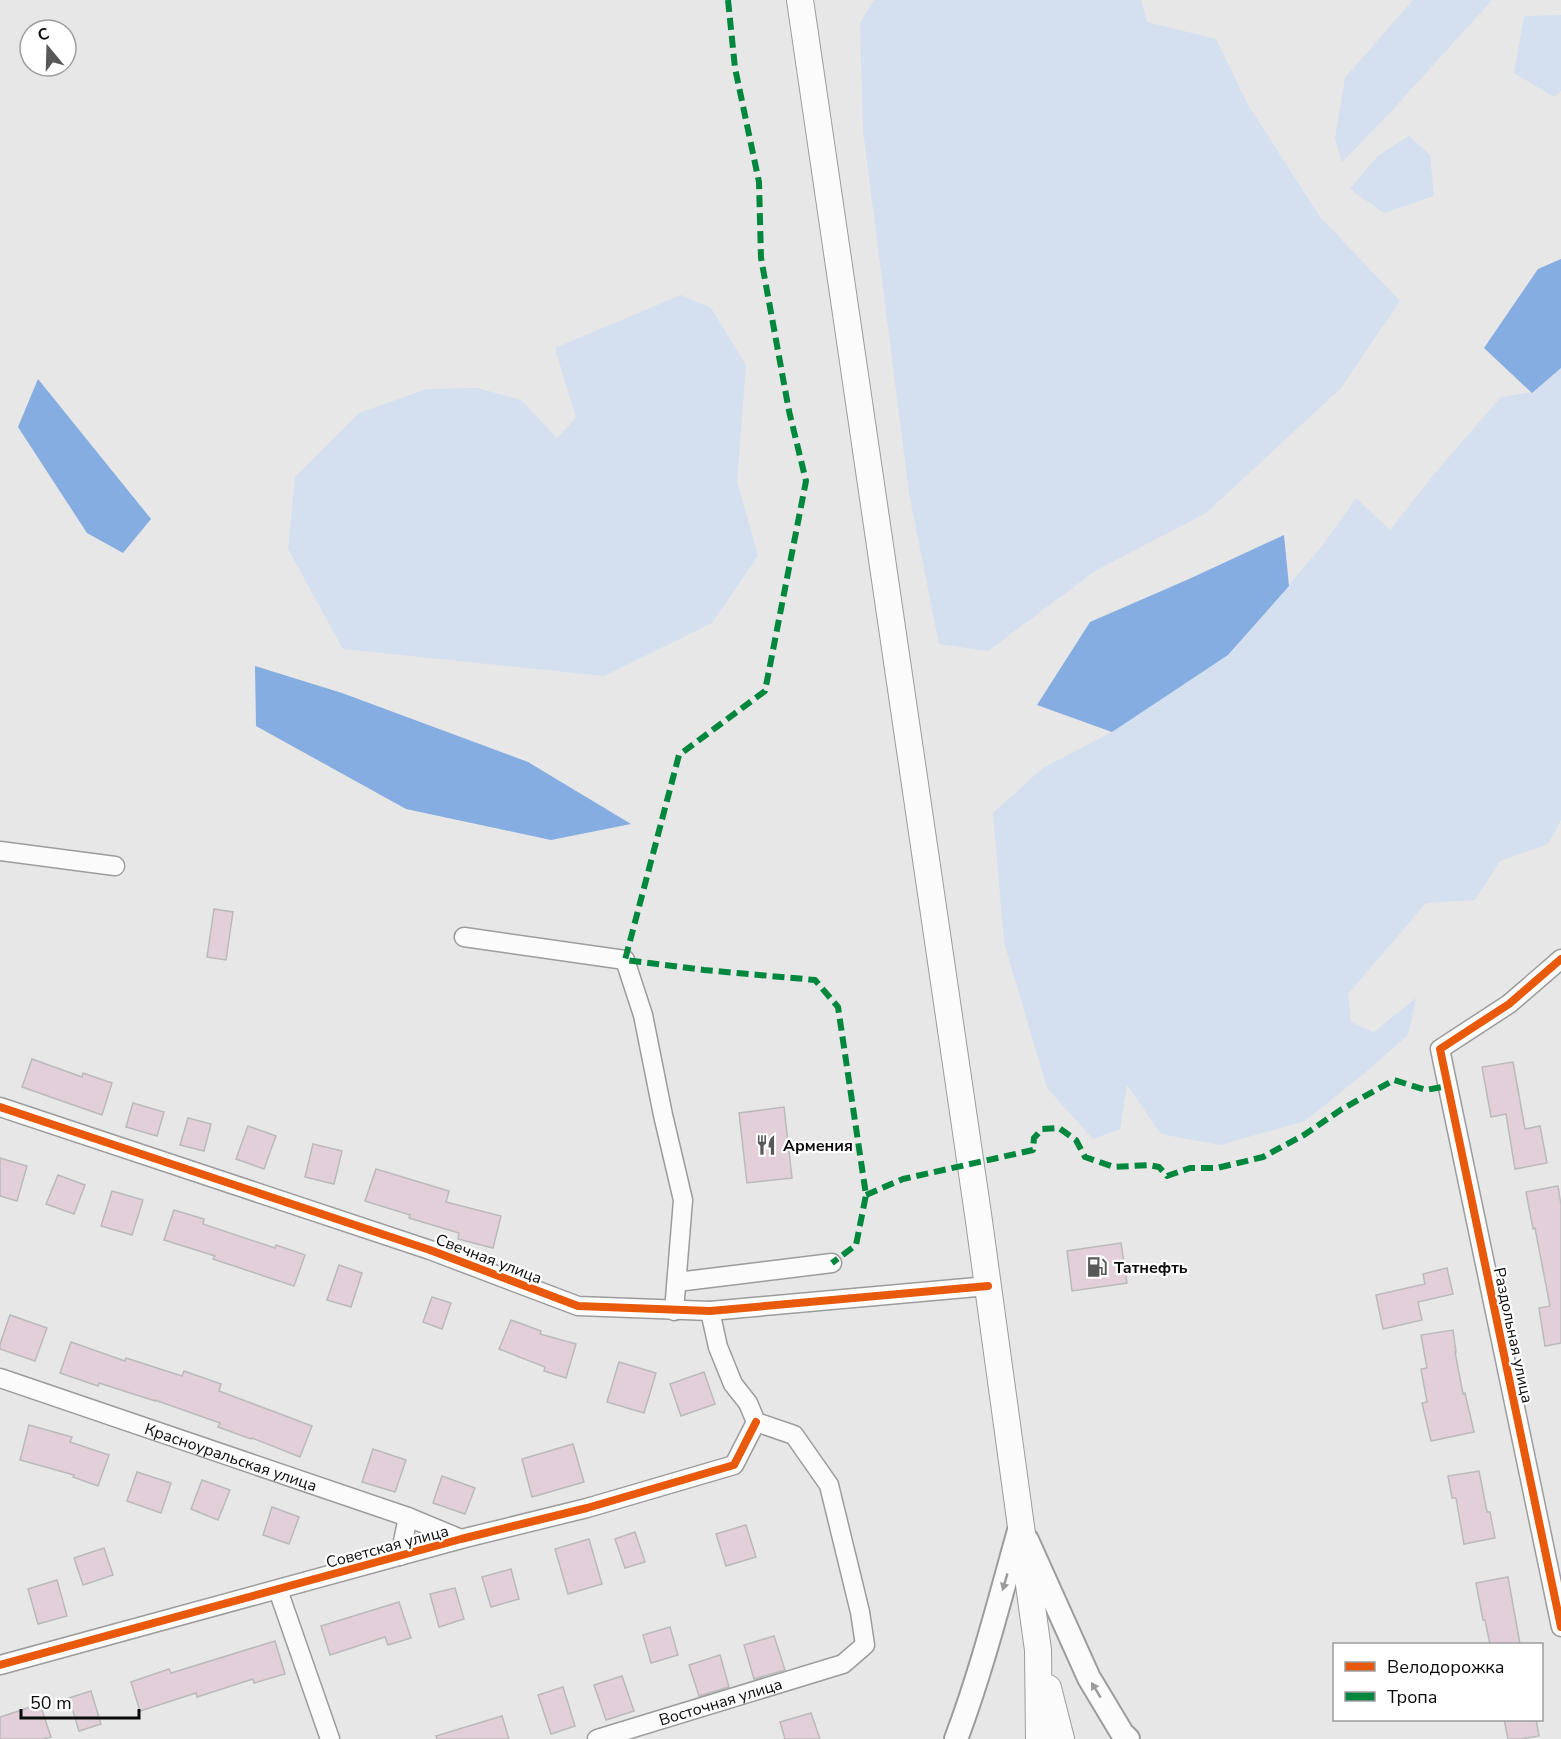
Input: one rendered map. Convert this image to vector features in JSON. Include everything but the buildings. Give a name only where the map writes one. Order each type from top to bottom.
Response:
[{"type":"highway","points":[[800,0],[988,1286],[1038,1650],[1061,1739]]},
{"type":"highway","points":[[1038,1650],[1039,1739]]},
{"type":"main road","points":[[956,1739],[1021,1526]]},
{"type":"main road","points":[[1021,1526],[1089,1678],[1122,1733],[1128,1739]]},
{"type":"street","points":[[0,851],[115,866]]},
{"type":"street","points":[[464,937],[625,960],[644,1015],[663,1115],[684,1200],[674,1311]]},
{"type":"street","name":"Раздольная улица","points":[[1561,959],[1509,1004],[1440,1049],[1555,1561],[1561,1627]]},
{"type":"street","name":"Свечная улица","points":[[0,1107],[430,1250],[578,1306],[710,1311],[988,1286]]},
{"type":"street","points":[[677,1282],[832,1263]]},
{"type":"street","points":[[710,1311],[718,1347],[733,1384],[748,1403],[756,1422]]},
{"type":"street","name":"Красноуральская улица","points":[[0,1378],[408,1517],[461,1539]]},
{"type":"street","name":"Советская улица","points":[[0,1665],[461,1539],[587,1508],[734,1465],[756,1422]]},
{"type":"street","name":"Восточная улица","points":[[597,1739],[843,1665],[865,1645],[860,1612],[830,1485],[794,1435],[756,1422]]},
{"type":"street","points":[[400,1556],[408,1517]]},
{"type":"street","points":[[278,1590],[330,1739]]},
{"type":"shaded area","points":[[874,0],[1141,0],[1147,22],[1216,39],[1247,103],[1320,217],[1400,301],[1341,388],[1206,513],[1095,571],[988,651],[939,644],[909,493],[863,130],[860,23]]},
{"type":"shaded area","points":[[1413,0],[1492,0],[1342,162],[1335,138],[1345,78]]},
{"type":"shaded area","points":[[1561,15],[1561,91],[1554,97],[1514,73],[1524,16]]},
{"type":"shaded area","points":[[1409,136],[1430,155],[1434,196],[1384,213],[1350,189],[1378,156]]},
{"type":"shaded area","points":[[681,295],[711,308],[746,365],[737,481],[758,556],[712,623],[604,676],[343,649],[288,549],[295,477],[359,413],[427,389],[477,388],[521,400],[557,438],[576,418],[555,348]]},
{"type":"shaded area","points":[[1561,368],[1561,820],[1548,844],[1500,861],[1475,900],[1426,903],[1348,994],[1351,1022],[1374,1032],[1416,998],[1408,1035],[1305,1121],[1220,1145],[1161,1134],[1127,1085],[1120,1129],[1093,1139],[1047,1088],[1004,942],[993,813],[1043,768],[1112,732],[1228,655],[1323,545],[1356,498],[1390,530],[1435,473],[1501,397],[1532,392]]},
{"type":"water","points":[[1561,259],[1561,368],[1532,393],[1484,348],[1538,269]]},
{"type":"water","points":[[38,379],[151,519],[123,553],[87,533],[18,427]]},
{"type":"water","points":[[1284,535],[1289,586],[1228,655],[1112,732],[1037,705],[1090,622]]},
{"type":"water","points":[[255,666],[342,693],[528,762],[631,824],[551,840],[406,809],[256,726]]},
{"type":"marked path","points":[[728,0],[735,68],[759,182],[761,258],[789,411],[806,481],[765,691],[679,755],[625,960],[815,980],[838,1007],[866,1195],[856,1245],[832,1263]]},
{"type":"marked path","points":[[866,1195],[903,1179],[1033,1150],[1034,1138],[1042,1129],[1059,1128],[1076,1140],[1085,1157],[1114,1167],[1149,1165],[1159,1167],[1167,1176],[1190,1168],[1217,1168],[1263,1157],[1304,1135],[1342,1109],[1394,1080],[1426,1090],[1447,1086]]},
{"type":"cycle path","points":[[1561,959],[1509,1004],[1440,1049],[1561,1627]]},
{"type":"cycle path","points":[[0,1107],[430,1250],[578,1306],[710,1311],[988,1286]]},
{"type":"cycle path","points":[[0,1665],[461,1539],[587,1508],[734,1465],[756,1422]]},
{"type":"place","name":"Армения","points":[[766,1145]]},
{"type":"place","name":"Татнефть","points":[[1097,1267]]}]
